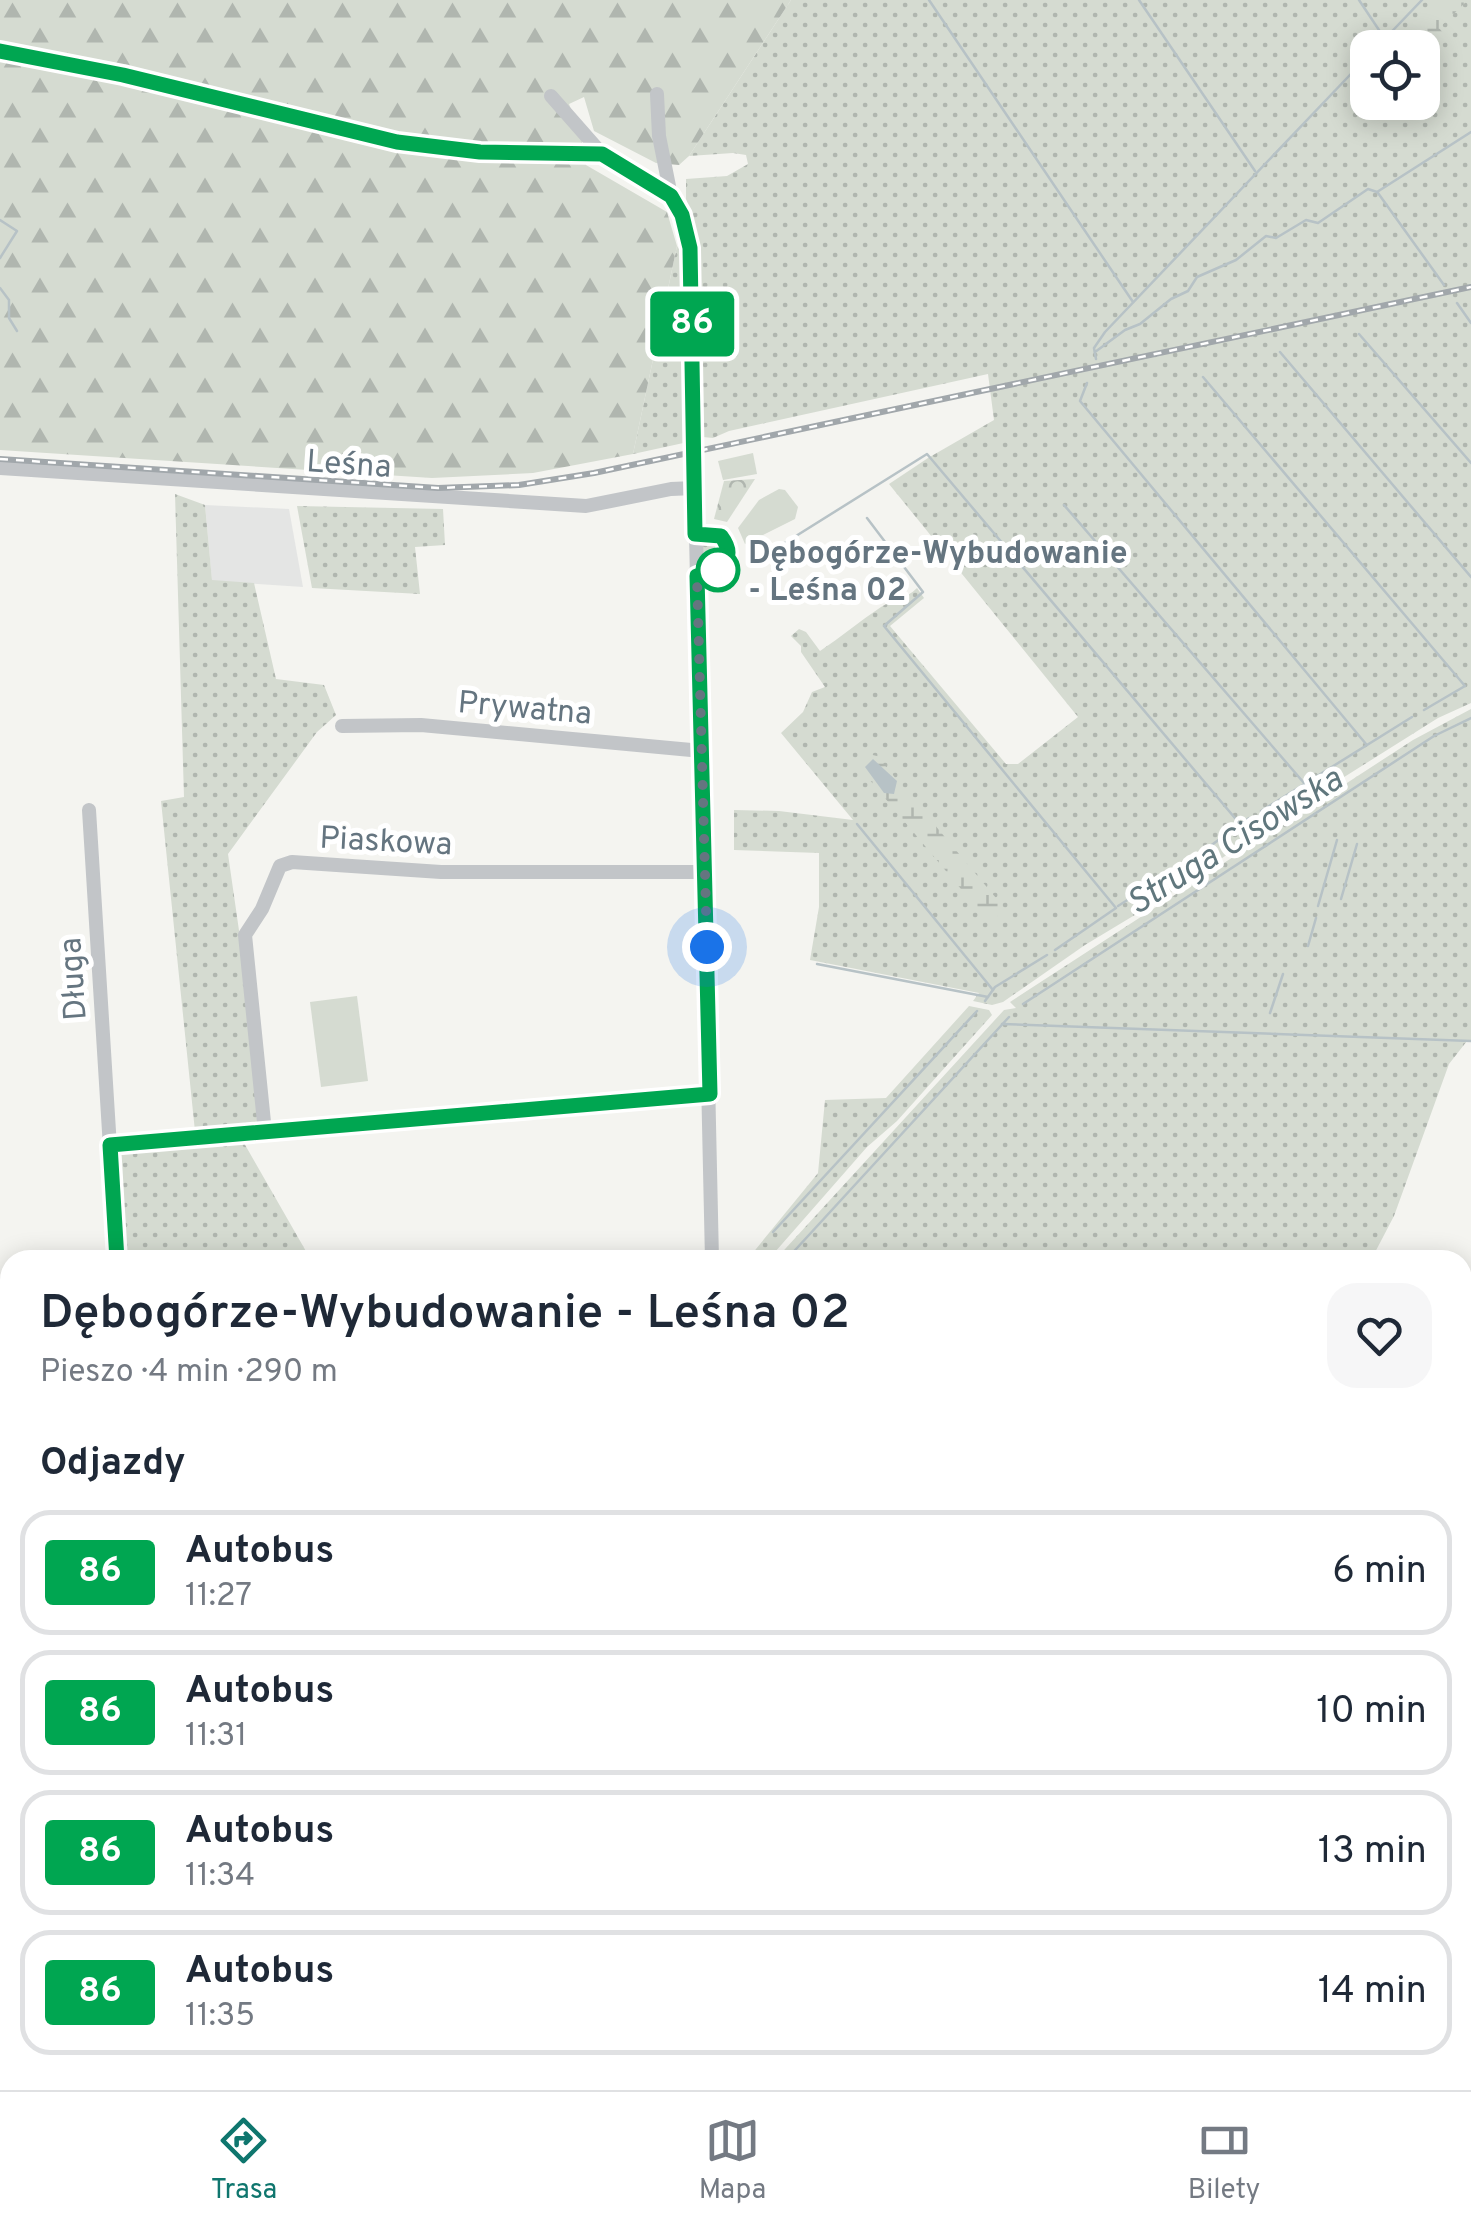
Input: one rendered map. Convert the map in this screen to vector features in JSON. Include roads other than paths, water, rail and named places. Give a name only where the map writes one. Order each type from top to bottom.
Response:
[{"type":"street","points":[[0,50],[123,75],[397,142],[480,152],[602,154]]},
{"type":"street","points":[[657,94],[659,136],[671,196],[682,215],[690,248],[712,1250]]},
{"type":"street","points":[[551,96],[602,154],[671,196]]},
{"type":"street","name":"Leśna","points":[[0,468],[586,506],[694,488]]},
{"type":"street","name":"Prywatna","points":[[342,726],[422,725],[702,751]]},
{"type":"street","name":"Długa","points":[[89,810],[115,1250]]},
{"type":"street","name":"Piaskowa","points":[[265,1132],[245,935],[262,909],[280,866],[292,862],[441,872],[706,872]]},
{"type":"street","points":[[110,1145],[710,1094]]},
{"type":"water","points":[[873,759],[897,781],[894,794],[884,793],[865,767]]},
{"type":"waterway","points":[[929,0],[1133,302]]},
{"type":"waterway","points":[[1139,0],[1255,171]]},
{"type":"waterway","points":[[1359,0],[1379,30]]},
{"type":"waterway","points":[[1393,30],[1422,0]]},
{"type":"waterway","points":[[1096,359],[1094,348],[1105,332],[1350,75]]},
{"type":"waterway","points":[[1095,352],[1188,291],[1197,277],[1236,260],[1266,236],[1276,238],[1306,220],[1318,223],[1368,189],[1377,192],[1471,132]]},
{"type":"waterway","points":[[1378,193],[1444,285]]},
{"type":"waterway","points":[[0,220],[17,231],[0,258]]},
{"type":"waterway","points":[[0,288],[9,300],[9,318],[17,331]]},
{"type":"waterway","points":[[1457,303],[1471,323]]},
{"type":"waterway","points":[[1359,334],[1471,463]]},
{"type":"waterway","points":[[1280,352],[1471,577]]},
{"type":"waterway","points":[[1203,377],[1465,686],[1424,710]]},
{"type":"waterway","points":[[1087,383],[1080,401],[1366,744]]},
{"type":"waterway","points":[[764,556],[927,454],[1240,824],[1249,818]]},
{"type":"waterway","points":[[1064,505],[1304,783]]},
{"type":"waterway","points":[[867,518],[923,592],[884,626],[1116,908],[1055,950]]},
{"type":"waterway","points":[[1261,811],[1412,717]]},
{"type":"waterway","name":"Struga Cisowska","points":[[1023,1004],[1434,736],[1471,718]]},
{"type":"waterway","points":[[857,824],[993,990]]},
{"type":"waterway","points":[[1202,852],[1239,825]]},
{"type":"waterway","points":[[1318,906],[1337,840]]},
{"type":"waterway","points":[[1341,899],[1357,844]]},
{"type":"waterway","points":[[1118,906],[1192,859]]},
{"type":"waterway","points":[[1308,946],[1316,918]]},
{"type":"waterway","points":[[985,1001],[995,987],[1047,955]]},
{"type":"waterway","points":[[817,964],[988,997]]},
{"type":"waterway","points":[[1270,1013],[1283,974]]},
{"type":"waterway","points":[[773,1232],[977,1011]]},
{"type":"waterway","name":"Struga Cisowska","points":[[795,1250],[1009,1017]]},
{"type":"waterway","points":[[1002,1024],[1471,1041]]},
{"type":"railway","points":[[0,459],[438,488],[519,485],[594,473],[1471,287]]},
{"type":"place","name":"Dębogórze-Wybudowanie - Leśna 02","points":[[718,570]]}]
